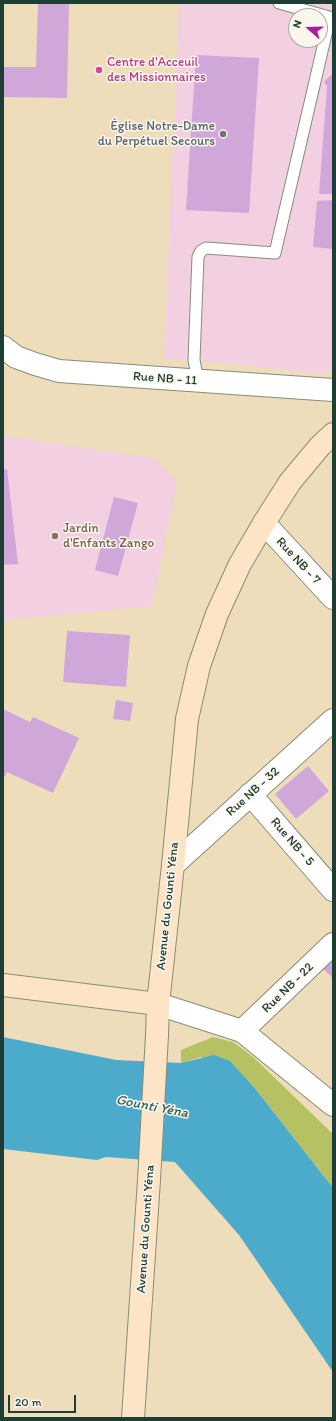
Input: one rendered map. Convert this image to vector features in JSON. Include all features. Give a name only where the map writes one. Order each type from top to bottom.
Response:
[{"type":"street","name":"Rue NB - 11","points":[[3,347],[16,357],[59,371],[333,390]]},
{"type":"street","name":"Avenue du Gounti Yéna","points":[[133,1418],[149,1180],[158,1004],[187,719],[199,666],[217,614],[240,564],[290,482],[320,446],[333,434]]},
{"type":"street","name":"Rue NB - 7","points":[[264,523],[333,598]]},
{"type":"street","name":"Rue NB - 32","points":[[173,865],[333,720]]},
{"type":"street","name":"Rue NB - 5","points":[[250,794],[333,890]]},
{"type":"street","name":"Rue NB - 22","points":[[242,1031],[333,944]]},
{"type":"street","points":[[3,985],[158,1004],[242,1031],[333,1105]]},
{"type":"lane","points":[[198,381],[194,360],[198,258],[201,251],[206,248],[274,253],[331,18],[279,3]]},
{"type":"shaded area","points":[[179,3],[333,3],[333,367],[325,374],[194,360],[164,359]]},
{"type":"shaded area","points":[[3,436],[154,458],[177,482],[152,606],[3,620]]},
{"type":"green space","points":[[213,1037],[233,1042],[252,1056],[333,1134],[333,1188],[257,1091],[201,1057],[181,1063],[181,1050]]},
{"type":"water","name":"Gounti Yéna","points":[[3,1037],[116,1060],[181,1063],[214,1055],[230,1061],[257,1091],[333,1188],[333,1372],[239,1235],[175,1162],[106,1157],[97,1160],[3,1149]]},
{"type":"building","points":[[38,3],[69,3],[67,98],[3,97],[3,67],[36,67]]},
{"type":"building","points":[[196,55],[259,58],[249,213],[186,210]]},
{"type":"building","points":[[333,73],[333,194],[319,194],[327,86],[324,82]]},
{"type":"building","points":[[333,200],[333,249],[313,247],[317,201]]},
{"type":"building","points":[[7,469],[18,564],[3,565],[3,470]]},
{"type":"building","points":[[114,497],[138,503],[118,576],[95,570]]},
{"type":"building","points":[[67,631],[130,635],[126,687],[63,682]]},
{"type":"building","points":[[116,700],[133,703],[130,721],[113,719]]},
{"type":"building","points":[[3,709],[30,722],[33,717],[79,738],[53,793],[7,772],[5,776],[3,776]]},
{"type":"building","points":[[308,766],[329,791],[296,819],[275,794]]},
{"type":"building","points":[[333,952],[333,978],[320,966]]},
{"type":"place","name":"Centre d'Acceuil des Missionnaires","points":[[99,70]]},
{"type":"place","name":"Église Notre-Dame du Perpétuel Secours","points":[[223,134]]},
{"type":"place","name":"Jardin d'Enfants Zango","points":[[55,536]]}]
